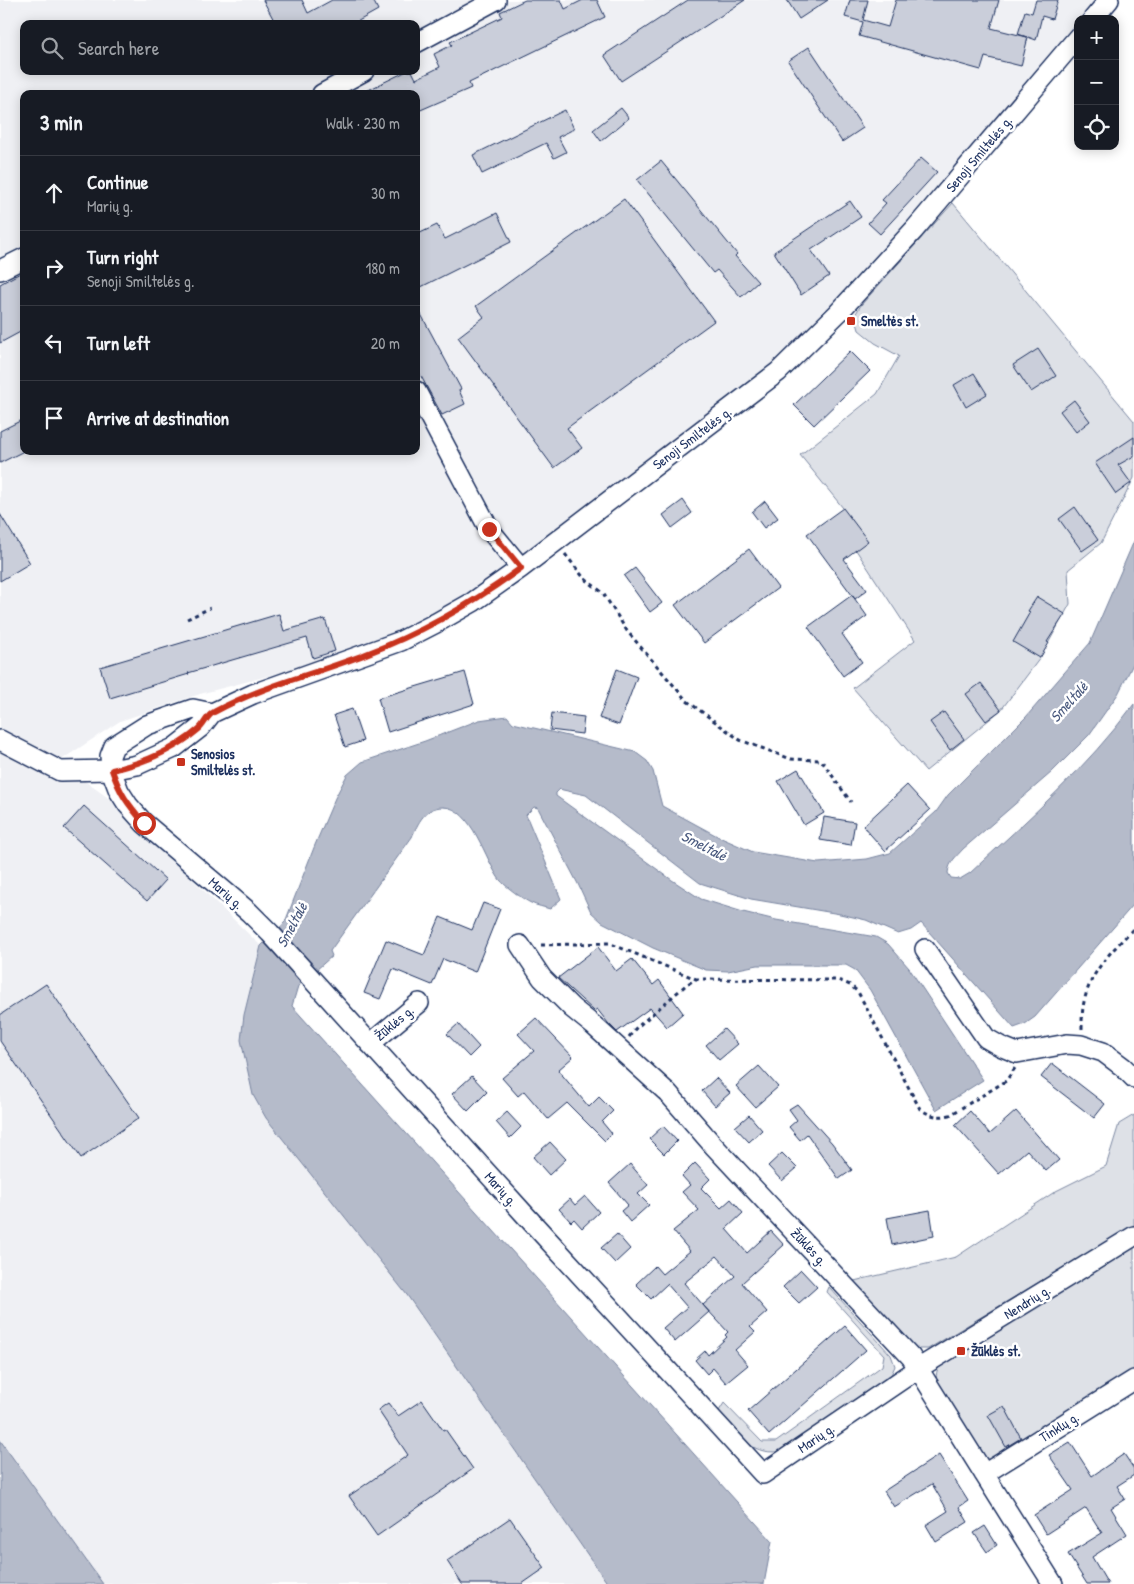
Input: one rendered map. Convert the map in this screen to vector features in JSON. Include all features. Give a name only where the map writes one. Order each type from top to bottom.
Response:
[{"type":"street","points":[[420,41],[496,0]]},
{"type":"street","points":[[1096,15],[1109,0]]},
{"type":"street","name":"Senoji Smiltelės g.","points":[[212,713],[193,709],[147,725],[114,746],[110,756],[112,770],[137,765],[174,748],[201,727],[212,713],[253,694],[401,641],[473,602],[521,568],[756,390],[805,346],[914,230],[1074,42]]},
{"type":"street","points":[[329,90],[357,75]]},
{"type":"street","points":[[0,270],[20,260]]},
{"type":"street","points":[[420,399],[489,529],[521,568]]},
{"type":"street","points":[[0,740],[60,771],[112,770]]},
{"type":"street","name":"Marių g.","points":[[112,770],[119,791],[128,805],[144,823],[270,933],[763,1474],[919,1368]]},
{"type":"street","name":"Žūklės g.","points":[[520,946],[542,978],[572,1008],[668,1093],[713,1145],[912,1357],[1053,1584]]},
{"type":"street","points":[[925,949],[986,1038],[1017,1053],[1067,1044],[1081,1044],[1103,1052],[1134,1078]]},
{"type":"street","name":"Žūklės g.","points":[[370,1044],[419,1003]]},
{"type":"street","name":"Nendrių g.","points":[[919,1368],[1134,1236]]},
{"type":"street","name":"Tinklų g.","points":[[984,1474],[1134,1380]]},
{"type":"path","points":[[555,542],[584,578],[603,593],[627,631],[687,700],[740,740],[791,759],[820,760],[851,802]]},
{"type":"path","points":[[187,619],[210,608]]},
{"type":"path","points":[[1081,1044],[1085,998],[1093,977],[1104,959],[1134,928]]},
{"type":"path","points":[[520,946],[609,943],[696,979],[838,980],[850,985],[858,992],[920,1109],[940,1118],[950,1115],[1006,1081],[1015,1070],[1017,1053]]},
{"type":"path","points":[[620,1049],[635,1029],[686,985],[696,979]]},
{"type":"shaded area","points":[[0,0],[1101,0],[1088,15],[1074,15],[1074,32],[834,307],[774,366],[490,584],[434,616],[372,645],[320,662],[200,694],[120,721],[58,762],[107,797],[261,946],[244,1015],[266,1118],[407,1295],[608,1584],[103,1584],[0,1440]]},
{"type":"shaded area","points":[[953,203],[1134,421],[1134,478],[1101,543],[1068,570],[1070,604],[1040,658],[1001,710],[926,771],[853,688],[915,640],[856,550],[843,508],[800,455],[877,394],[899,356],[875,343],[859,330],[855,315],[861,305]]},
{"type":"shaded area","points":[[1134,1115],[1134,1225],[928,1349],[916,1349],[907,1342],[854,1281],[956,1257],[1056,1191],[1106,1166],[1119,1124]]},
{"type":"shaded area","points":[[1134,1245],[1134,1374],[985,1463],[937,1384],[936,1375],[939,1367],[948,1359]]},
{"type":"shaded area","points":[[829,1287],[891,1355],[895,1366],[891,1375],[786,1450],[774,1452],[755,1448],[740,1436],[719,1411],[724,1403],[762,1442],[776,1442],[882,1366],[884,1355],[827,1292]]},
{"type":"water","name":"Smeltalė","points":[[1134,541],[1134,662],[1118,694],[1089,735],[1052,772],[963,849],[953,860],[948,873],[951,878],[960,879],[970,873],[1077,771],[1097,750],[1134,704],[1134,904],[1035,1017],[1025,1024],[1014,1028],[921,923],[911,930],[898,934],[866,920],[751,899],[700,883],[586,795],[560,789],[556,793],[556,796],[701,899],[776,920],[876,937],[888,944],[909,968],[983,1080],[936,1110],[870,990],[855,970],[846,965],[758,965],[728,971],[706,970],[653,948],[602,922],[591,912],[538,808],[534,807],[526,815],[561,899],[550,909],[528,901],[502,883],[470,825],[453,809],[437,808],[427,813],[420,821],[412,837],[330,951],[332,956],[298,986],[292,1006],[772,1541],[764,1584],[608,1584],[407,1295],[266,1118],[253,1095],[241,1040],[244,1015],[261,946],[285,922],[335,798],[347,775],[362,762],[425,741],[479,720],[507,716],[513,723],[635,752],[647,761],[653,771],[662,806],[719,837],[753,852],[818,863],[867,859],[890,853],[936,812],[948,795],[1026,717],[1090,643]]},
{"type":"water","points":[[0,1440],[103,1584],[0,1584]]},
{"type":"building","points":[[263,0],[302,0],[308,13],[332,0],[373,0],[378,10],[360,20],[274,20]]},
{"type":"building","points":[[525,0],[561,0],[565,9],[583,0],[597,0],[605,17],[469,83],[471,88],[420,110],[420,90],[368,90],[399,75],[414,75],[416,79],[440,67],[434,54],[452,45],[450,42],[502,17],[500,12]]},
{"type":"building","points":[[688,0],[745,0],[621,81],[604,55]]},
{"type":"building","points":[[787,0],[828,0],[799,19]]},
{"type":"building","points":[[850,0],[868,0],[863,20],[888,27],[896,0],[999,0],[991,28],[1027,37],[1018,34],[1025,11],[1032,13],[1036,0],[1058,0],[1052,19],[1042,16],[1036,40],[1028,37],[1021,66],[985,57],[981,70],[859,36],[863,22],[845,17]]},
{"type":"building","points":[[809,47],[863,128],[842,142],[788,61]]},
{"type":"building","points":[[621,108],[629,118],[601,141],[593,130]]},
{"type":"building","points":[[565,110],[574,129],[558,137],[566,152],[554,158],[546,143],[482,174],[473,155]]},
{"type":"building","points":[[921,158],[937,172],[880,234],[868,223],[886,203],[882,200]]},
{"type":"building","points":[[661,161],[737,254],[735,256],[758,282],[741,297],[717,270],[713,273],[637,180]]},
{"type":"building","points":[[624,199],[714,321],[567,428],[582,448],[554,468],[458,337],[484,317],[476,306]]},
{"type":"building","points":[[850,201],[861,217],[811,250],[829,276],[801,295],[774,252]]},
{"type":"building","points":[[497,213],[511,242],[421,287],[420,233],[437,225],[445,239]]},
{"type":"building","points":[[20,273],[20,332],[0,343],[0,284]]},
{"type":"building","points":[[420,312],[461,389],[459,390],[465,404],[442,415],[420,374]]},
{"type":"building","points":[[1038,349],[1056,376],[1031,392],[1013,365]]},
{"type":"building","points":[[850,351],[870,371],[814,425],[794,405]]},
{"type":"building","points":[[974,373],[987,394],[966,407],[954,385]]},
{"type":"building","points":[[1074,400],[1090,421],[1076,432],[1060,411]]},
{"type":"building","points":[[20,421],[20,453],[0,463],[0,431]]},
{"type":"building","points":[[1134,437],[1134,456],[1118,465],[1131,483],[1116,494],[1095,463]]},
{"type":"building","points":[[683,500],[692,513],[672,528],[663,515]]},
{"type":"building","points":[[765,501],[778,518],[764,528],[752,512]]},
{"type":"building","points":[[1075,507],[1098,540],[1082,551],[1059,519]]},
{"type":"building","points":[[843,508],[868,541],[844,559],[867,590],[855,599],[807,534]]},
{"type":"building","points":[[0,514],[30,563],[0,581]]},
{"type":"building","points":[[749,549],[778,588],[704,643],[675,605]]},
{"type":"building","points":[[635,568],[662,603],[650,612],[624,576]]},
{"type":"building","points":[[852,595],[867,616],[842,634],[862,662],[843,676],[808,627]]},
{"type":"building","points":[[1037,597],[1065,614],[1047,642],[1049,643],[1040,658],[1013,642]]},
{"type":"building","points":[[279,614],[284,631],[325,619],[335,651],[313,658],[307,638],[110,698],[100,667]]},
{"type":"building","points":[[617,669],[637,677],[619,725],[599,718]]},
{"type":"building","points":[[465,672],[474,704],[388,732],[378,698]]},
{"type":"building","points":[[981,683],[1001,710],[986,721],[966,694]]},
{"type":"building","points":[[352,709],[363,741],[345,747],[334,715]]},
{"type":"building","points":[[944,712],[964,739],[950,750],[930,722]]},
{"type":"building","points":[[552,713],[584,717],[582,734],[550,730]]},
{"type":"building","points":[[798,769],[824,813],[804,825],[778,781]]},
{"type":"building","points":[[907,785],[930,810],[885,851],[863,826]]},
{"type":"building","points":[[84,806],[166,880],[147,901],[64,828]]},
{"type":"building","points":[[824,817],[855,822],[851,845],[820,840]]},
{"type":"building","points":[[483,903],[500,909],[475,972],[443,959],[432,985],[393,969],[380,999],[364,993],[386,940],[424,955],[440,917],[472,930]]},
{"type":"building","points":[[598,947],[616,971],[632,959],[653,985],[659,980],[683,1013],[667,1027],[650,1008],[617,1032],[597,1009],[594,1011],[558,978]]},
{"type":"building","points":[[46,984],[139,1118],[81,1158],[0,1041],[0,1015]]},
{"type":"building","points":[[536,1018],[573,1057],[558,1070],[589,1107],[599,1097],[613,1111],[602,1122],[612,1134],[605,1141],[567,1103],[548,1119],[524,1091],[518,1096],[502,1078],[534,1051],[518,1034]]},
{"type":"building","points":[[458,1024],[479,1047],[469,1057],[447,1034]]},
{"type":"building","points":[[724,1029],[738,1044],[719,1060],[706,1045]]},
{"type":"building","points":[[1052,1063],[1105,1104],[1094,1118],[1041,1077]]},
{"type":"building","points":[[759,1066],[778,1087],[755,1107],[736,1086]]},
{"type":"building","points":[[472,1076],[487,1092],[468,1111],[452,1094]]},
{"type":"building","points":[[716,1078],[730,1093],[715,1106],[702,1091]]},
{"type":"building","points":[[797,1104],[832,1143],[852,1170],[839,1179],[807,1134],[800,1140],[789,1127],[797,1120],[789,1109]]},
{"type":"building","points":[[970,1111],[990,1134],[1016,1111],[1059,1160],[1046,1171],[1027,1150],[999,1174],[955,1125]]},
{"type":"building","points":[[507,1112],[521,1127],[510,1138],[496,1122]]},
{"type":"building","points":[[749,1115],[762,1130],[749,1142],[735,1127]]},
{"type":"building","points":[[663,1126],[677,1141],[664,1154],[649,1139]]},
{"type":"building","points":[[550,1142],[566,1159],[549,1175],[533,1157]]},
{"type":"building","points":[[782,1153],[797,1168],[782,1181],[768,1166]]},
{"type":"building","points":[[695,1163],[710,1179],[701,1188],[721,1208],[731,1199],[743,1213],[726,1229],[747,1253],[771,1231],[784,1245],[742,1283],[767,1312],[750,1327],[755,1332],[735,1350],[748,1365],[726,1383],[713,1368],[707,1374],[695,1360],[705,1351],[708,1355],[727,1337],[725,1335],[728,1332],[703,1305],[735,1276],[717,1256],[684,1283],[709,1312],[675,1342],[663,1328],[687,1307],[667,1284],[651,1299],[636,1284],[655,1266],[662,1274],[690,1251],[673,1231],[699,1210],[682,1192],[690,1185],[682,1176]]},
{"type":"building","points":[[630,1164],[648,1185],[638,1194],[649,1205],[630,1222],[621,1211],[628,1205],[609,1183]]},
{"type":"building","points":[[585,1196],[599,1212],[582,1228],[574,1219],[571,1222],[559,1209],[570,1199],[575,1205]]},
{"type":"building","points":[[930,1210],[934,1236],[892,1245],[887,1218]]},
{"type":"building","points":[[617,1234],[630,1249],[615,1263],[601,1248]]},
{"type":"building","points":[[801,1270],[817,1287],[799,1303],[783,1287]]},
{"type":"building","points":[[845,1326],[866,1350],[769,1435],[748,1411]]},
{"type":"building","points":[[422,1400],[473,1469],[377,1536],[349,1496],[408,1455],[378,1410],[388,1403],[398,1416]]},
{"type":"building","points":[[1004,1406],[1021,1438],[1006,1447],[988,1415]]},
{"type":"building","points":[[1070,1442],[1092,1476],[1124,1454],[1134,1469],[1134,1475],[1117,1486],[1125,1499],[1111,1508],[1127,1534],[1092,1557],[1108,1584],[1087,1584],[1068,1554],[1102,1533],[1086,1508],[1046,1534],[1034,1515],[1073,1490],[1049,1455]]},
{"type":"building","points":[[939,1455],[968,1501],[959,1507],[968,1522],[936,1542],[926,1525],[948,1511],[932,1484],[894,1507],[884,1491]]},
{"type":"building","points":[[510,1518],[545,1568],[522,1584],[462,1584],[447,1561]]},
{"type":"building","points":[[985,1526],[997,1545],[987,1552],[974,1533]]},
{"type":"place","name":"Smeltės st.","points":[[851,321]]},
{"type":"place","name":"Senosios Smiltelės st.","points":[[181,762]]},
{"type":"place","name":"Žūklės st.","points":[[961,1351]]},
{"type":"route","points":[[144,823],[128,805],[119,791],[112,770],[137,765],[174,748],[201,727],[212,713],[253,694],[401,641],[473,602],[521,568],[489,529]]}]
